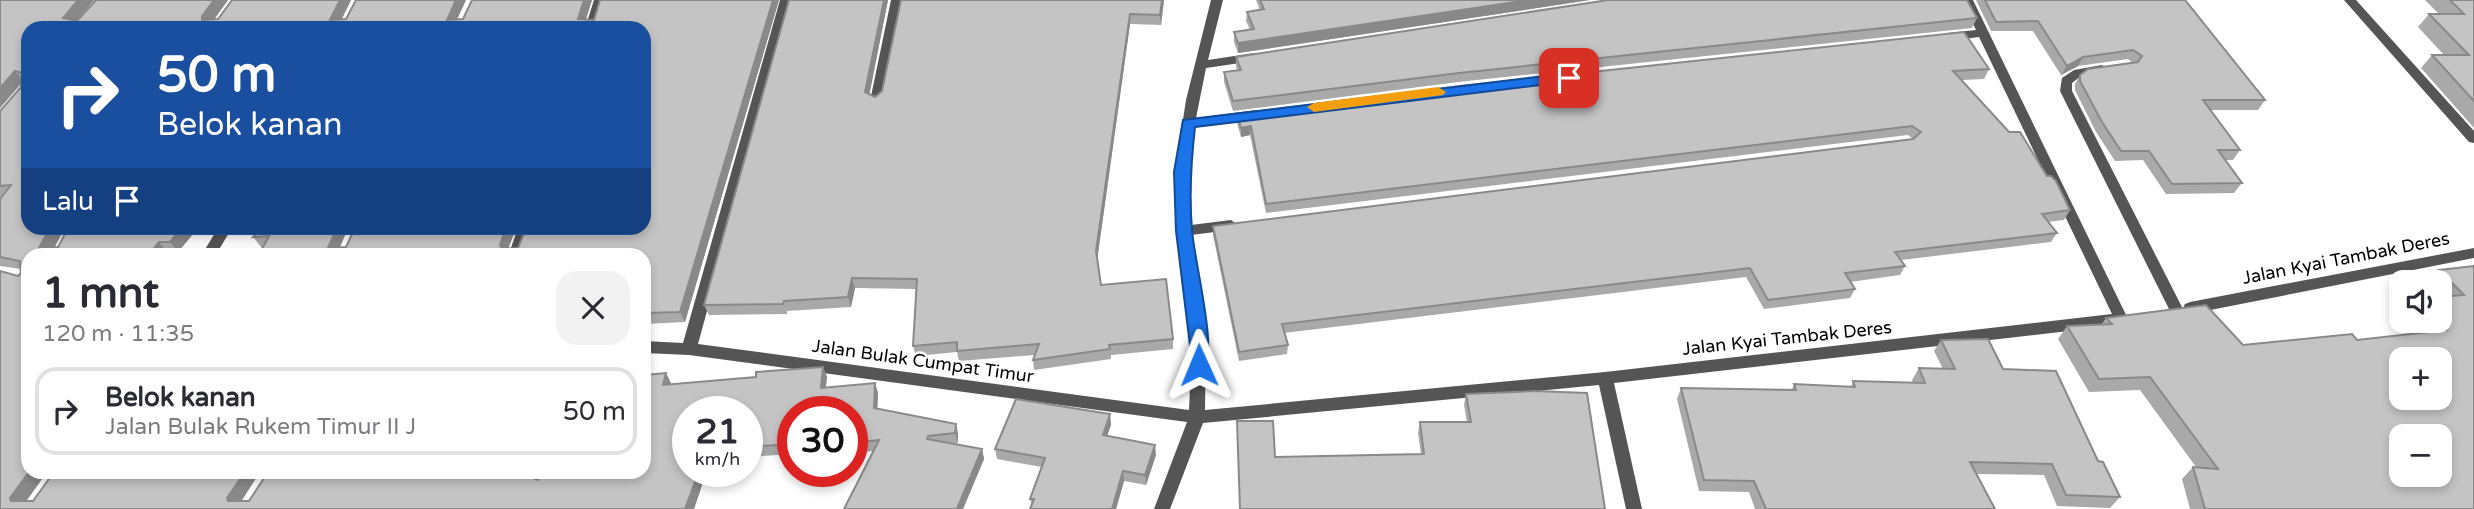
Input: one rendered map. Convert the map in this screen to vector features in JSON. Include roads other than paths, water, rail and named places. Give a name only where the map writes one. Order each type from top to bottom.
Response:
[{"type":"street","points":[[593,21],[600,0]]},
{"type":"street","points":[[689,349],[786,0]]},
{"type":"street","points":[[876,101],[897,0]]},
{"type":"street","points":[[1161,509],[1197,417],[1199,339],[1184,231],[1182,172],[1188,123],[1217,0]]},
{"type":"street","points":[[1928,39],[1983,33],[1967,0]]},
{"type":"street","points":[[2350,0],[2474,139]]},
{"type":"street","name":"Jalan Kyai Tambak Deres","points":[[1197,417],[1605,378],[2127,318],[1983,33]]},
{"type":"street","points":[[1200,65],[1267,55]]},
{"type":"street","name":"Jalan Kyai Tambak Deres","points":[[2116,67],[2078,73],[2066,81],[2066,91],[2171,312],[2474,253]]},
{"type":"street","points":[[1188,123],[1269,113]]},
{"type":"street","points":[[1184,231],[1239,225]]},
{"type":"street","name":"Jalan Bulak Cumpat Timur","points":[[651,346],[689,349],[1197,417]]},
{"type":"street","points":[[1605,378],[1634,509]]}]
